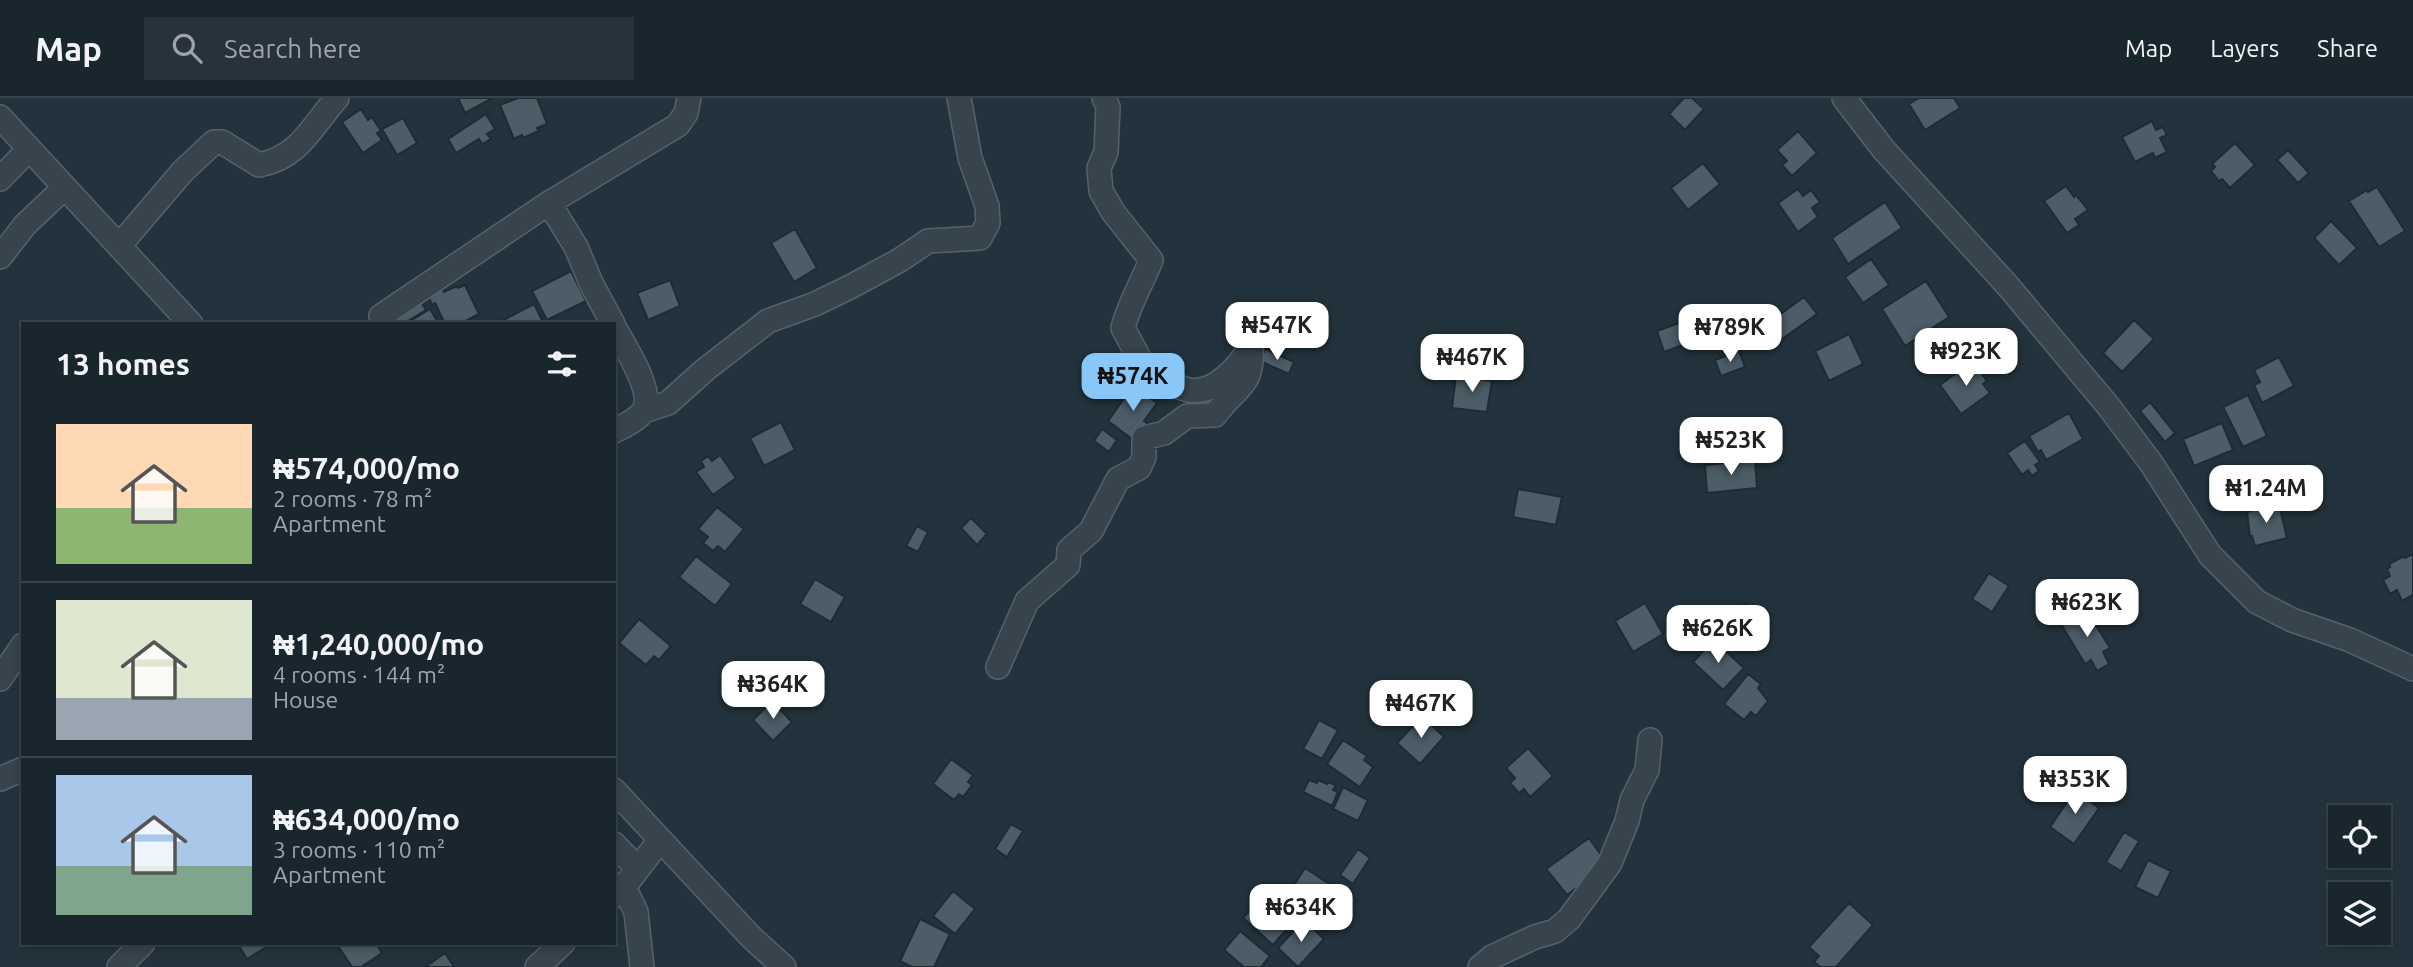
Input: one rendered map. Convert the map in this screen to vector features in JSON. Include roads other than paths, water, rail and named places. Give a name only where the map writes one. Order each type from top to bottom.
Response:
[{"type":"street","points":[[118,246],[183,171],[214,142],[222,142],[259,165],[276,161],[293,152],[337,98]]},
{"type":"street","points":[[381,316],[549,203],[678,125],[686,113],[689,98]]},
{"type":"street","points":[[644,411],[668,403],[768,320],[815,304],[850,287],[900,260],[928,241],[980,238],[988,223],[987,206],[970,158],[959,98]]},
{"type":"street","points":[[998,667],[1027,601],[1068,565],[1069,550],[1091,531],[1118,479],[1139,468],[1144,457],[1144,438],[1164,433],[1187,416],[1215,415],[1226,400],[1241,388],[1252,367],[1251,346],[1220,382],[1204,389],[1191,390],[1147,373],[1143,367],[1139,354],[1123,328],[1128,310],[1141,288],[1151,260],[1113,212],[1101,191],[1099,167],[1106,152],[1108,107],[1104,98]]},
{"type":"street","points":[[1844,98],[1884,150],[2008,286],[2109,407],[2151,463],[2210,555],[2257,602],[2292,620],[2350,640],[2413,669]]},
{"type":"street","points":[[0,117],[189,322]]},
{"type":"street","points":[[0,179],[28,150]]},
{"type":"street","points":[[0,257],[25,225],[64,188]]},
{"type":"street","points":[[549,203],[576,247],[611,322]]},
{"type":"street","points":[[616,330],[637,369],[648,400],[644,411],[635,420],[616,430]]},
{"type":"street","points":[[0,679],[21,648]]},
{"type":"street","points":[[1480,967],[1492,957],[1555,931],[1569,919],[1610,863],[1627,821],[1632,800],[1647,770],[1650,740]]},
{"type":"street","points":[[0,779],[21,770]]},
{"type":"street","points":[[616,792],[751,937],[784,967]]},
{"type":"street","points":[[625,884],[660,841]]},
{"type":"street","points":[[616,851],[636,912],[642,967]]},
{"type":"street","points":[[119,967],[141,945]]},
{"type":"street","points":[[537,967],[561,945]]}]
